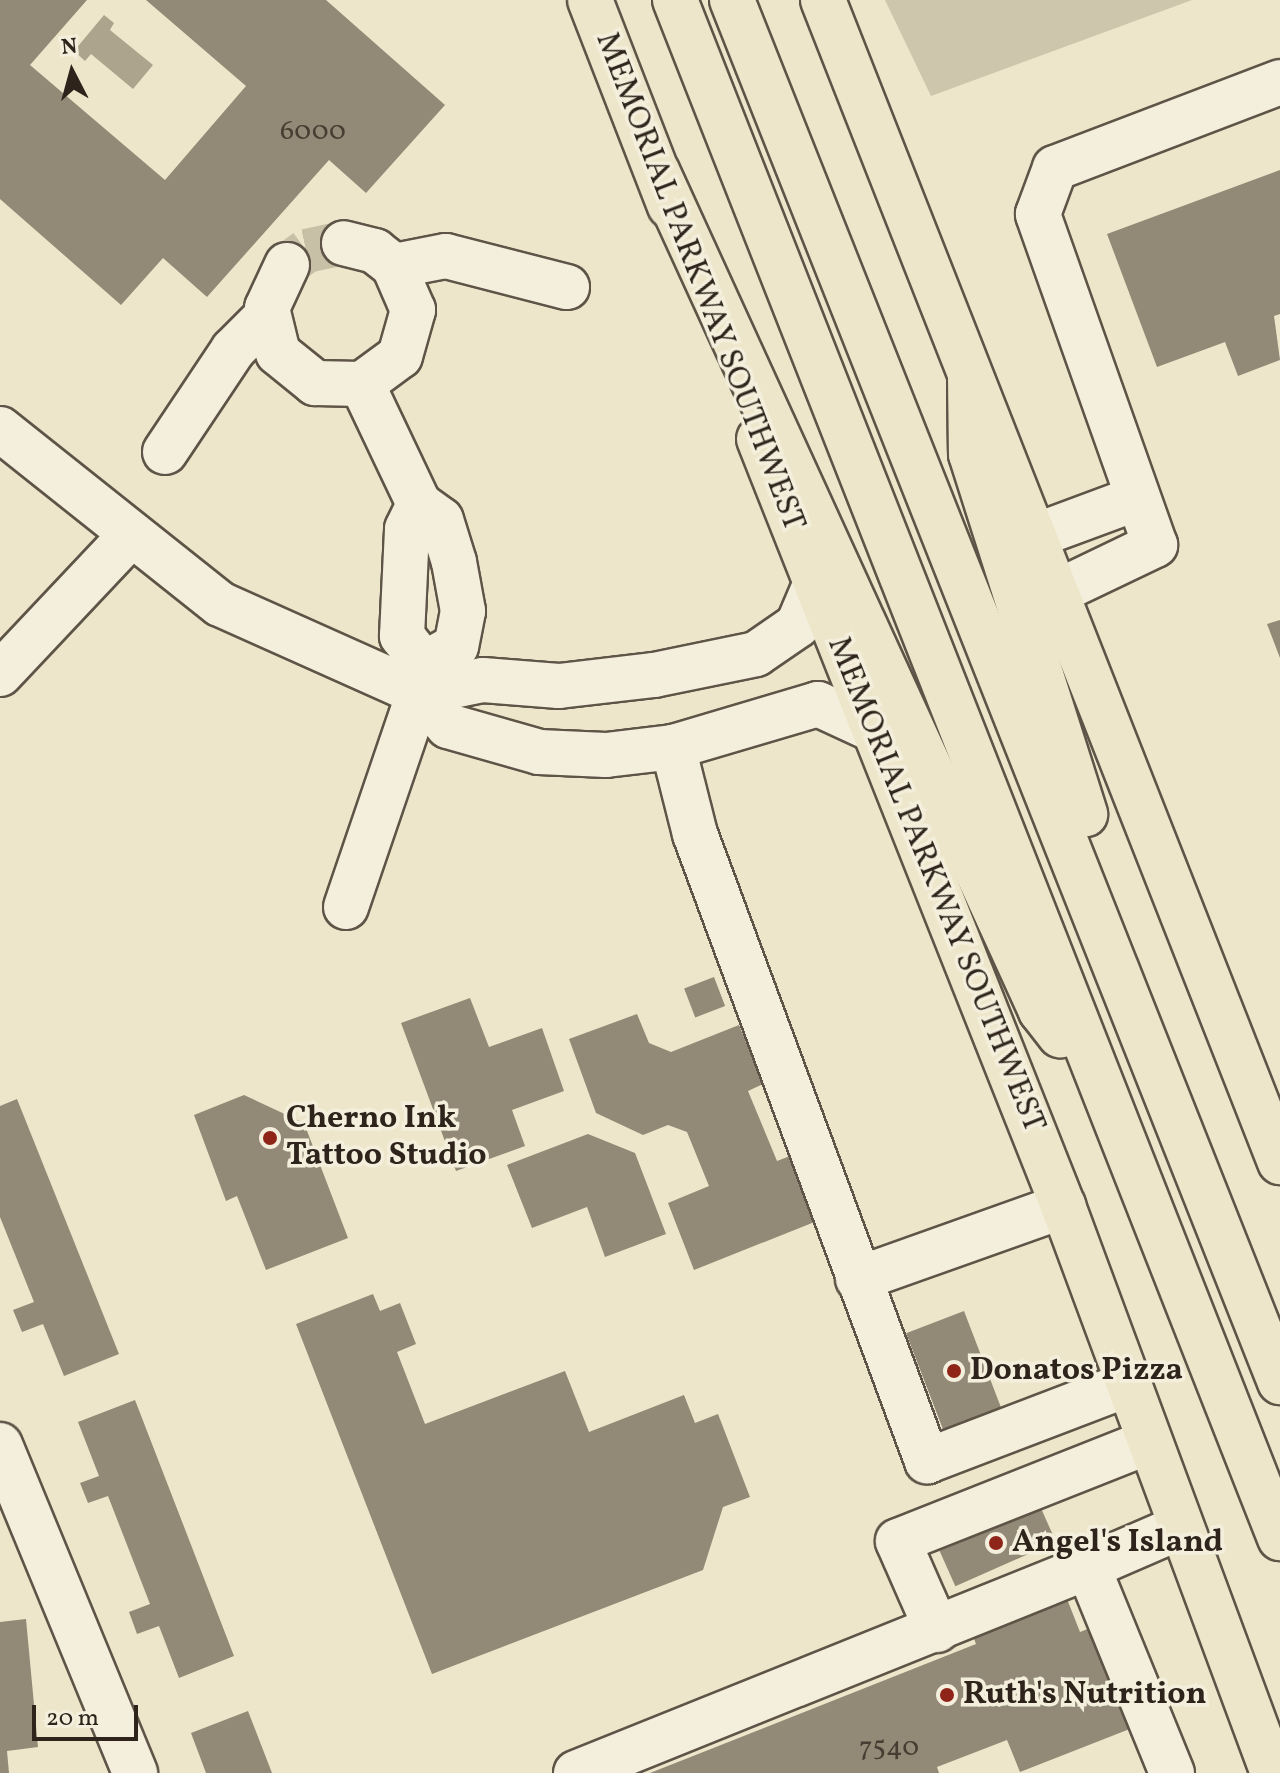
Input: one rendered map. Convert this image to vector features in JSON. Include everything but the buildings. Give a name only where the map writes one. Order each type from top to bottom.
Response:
[{"type":"main road","name":"MEMORIAL PARKWAY SOUTHWEST","points":[[590,0],[815,585],[1063,1206],[1146,1443],[1273,1773]]},
{"type":"main road","points":[[675,0],[1280,1538]]},
{"type":"main road","points":[[732,0],[1280,1382]]},
{"type":"main road","points":[[823,0],[1280,1162]]},
{"type":"main road","points":[[657,171],[1041,1011],[1106,1095]]},
{"type":"main road","points":[[970,376],[971,454],[1078,797],[1148,970],[1156,1068]]},
{"type":"street","points":[[1057,592],[1155,545],[1038,214],[1055,168],[1280,82]]},
{"type":"street","points":[[268,315],[278,353],[294,371],[338,388],[362,384],[383,373],[410,334],[407,286],[394,266],[375,251],[344,243]]},
{"type":"street","points":[[394,266],[446,256],[567,287]]},
{"type":"street","points":[[165,452],[233,350],[268,315],[287,265]]},
{"type":"street","points":[[346,907],[421,678],[456,646],[463,611],[441,520],[419,504],[362,384]]},
{"type":"street","points":[[0,429],[220,604],[421,678],[559,686],[654,675],[756,654],[798,625],[815,585]]},
{"type":"street","points":[[1035,536],[1137,498]]},
{"type":"street","points":[[419,504],[407,529],[402,636],[448,726],[539,752],[606,755],[673,747],[818,704],[874,730]]},
{"type":"street","points":[[0,674],[132,534]]},
{"type":"street","points":[[673,747],[695,834],[927,1461],[1126,1385]]},
{"type":"street","points":[[858,1279],[1063,1206]]},
{"type":"street","points":[[937,1630],[898,1541],[1146,1443]]},
{"type":"street","points":[[0,1445],[135,1773]]},
{"type":"street","points":[[576,1773],[937,1630],[1178,1528]]},
{"type":"street","points":[[1088,1567],[1172,1773]]},
{"type":"shaded area","points":[[885,0],[1192,0],[931,96]]},
{"type":"shaded area","points":[[104,15],[114,23],[110,30],[153,65],[133,89],[91,54],[85,61],[74,51]]},
{"type":"tunnel","points":[[287,265],[306,251],[344,243]]},
{"type":"place","name":"Cherno Ink Tattoo Studio","points":[[270,1138]]},
{"type":"place","name":"Donatos Pizza","points":[[954,1371]]},
{"type":"place","name":"Angel's Island","points":[[996,1543]]},
{"type":"place","name":"Ruth's Nutrition","points":[[947,1695]]}]
